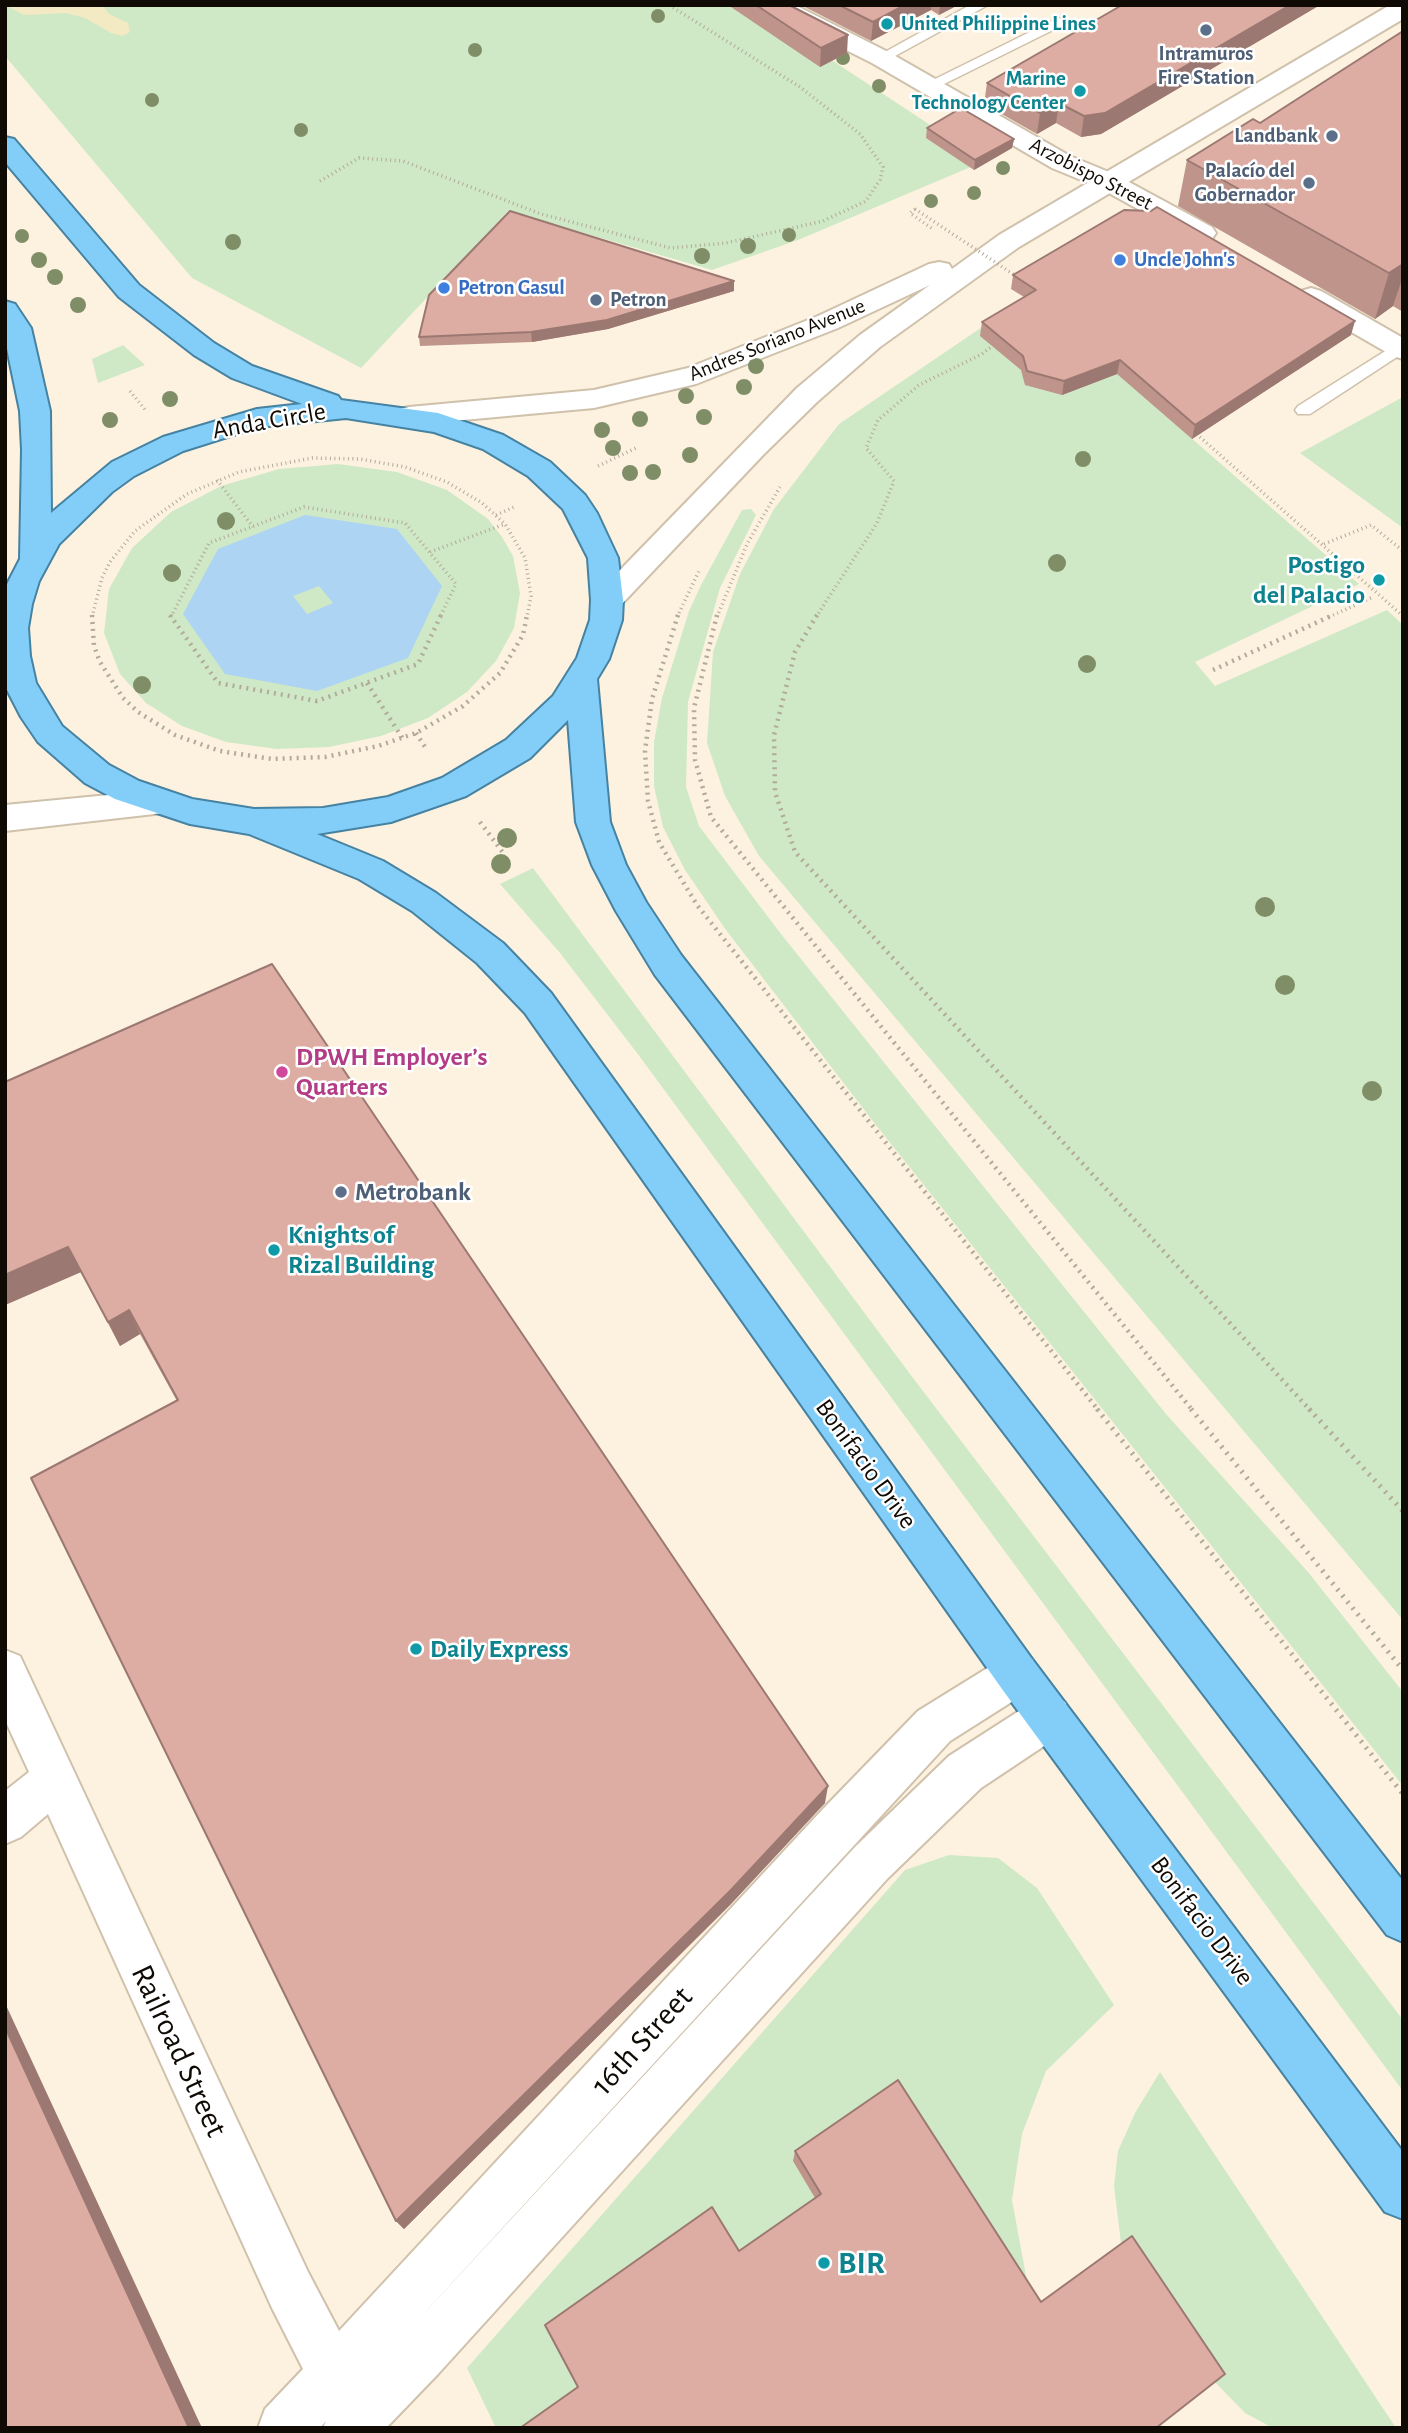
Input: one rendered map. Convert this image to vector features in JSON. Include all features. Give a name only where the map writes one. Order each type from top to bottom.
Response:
[{"type":"highway","points":[[5,145],[129,291],[204,349],[242,372],[346,409]]},
{"type":"highway","points":[[5,310],[17,328],[35,411],[37,450],[34,558]]},
{"type":"highway","name":"Anda Circle","points":[[346,409],[409,416],[447,425],[493,442],[539,469],[558,485],[586,520],[603,558],[607,600],[601,639],[565,704],[518,750],[454,787],[391,809],[323,821],[254,822],[160,803],[97,774],[50,734],[20,683],[9,633],[16,604],[34,558],[63,519],[81,501],[123,469],[147,456],[200,433],[247,420],[286,413],[346,409]]},
{"type":"highway","points":[[581,678],[593,822],[609,865],[633,911],[668,965],[1403,1919]]},
{"type":"highway","name":"Bonifacio Drive","points":[[254,822],[371,870],[424,902],[490,953],[538,1003],[602,1089],[688,1215],[1017,1674],[1403,2194]]},
{"type":"street","name":"Arzobispo Street","points":[[775,5],[881,58],[1061,162],[1107,181],[1226,247]]},
{"type":"street","name":"Andres Soriano Avenue","points":[[607,600],[807,395],[870,341],[1009,241],[1403,8]]},
{"type":"street","name":"Andres Soriano Avenue","points":[[409,416],[594,400],[696,375],[828,322],[970,256],[1009,241]]},
{"type":"street","points":[[1283,281],[1400,349]]},
{"type":"street","points":[[5,818],[160,803]]},
{"type":"street","name":"Railroad Street","points":[[5,1671],[290,2290],[350,2413]]},
{"type":"street","name":"16th Street","points":[[350,2413],[839,1825],[934,1726],[1017,1674]]},
{"type":"street","name":"16th Street","points":[[284,2428],[350,2413],[429,2346],[872,1862],[965,1772],[1049,1717]]},
{"type":"street","points":[[5,1821],[54,1780]]},
{"type":"lane","points":[[881,58],[981,5]]},
{"type":"lane","points":[[929,86],[1058,22]]},
{"type":"lane","points":[[1304,410],[1400,349]]},
{"type":"path","points":[[320,181],[359,158],[403,161],[541,214],[671,248],[726,243],[823,221],[866,201],[880,180],[883,167],[876,153],[860,134],[800,87],[669,5]]},
{"type":"path","points":[[915,209],[1024,281]]},
{"type":"path","points":[[1000,341],[982,354],[919,384],[878,420],[866,448],[894,481],[877,523],[847,565],[795,652],[774,735],[775,792],[795,852],[1403,1511]]},
{"type":"path","points":[[1193,431],[1403,616]]},
{"type":"path","points":[[312,458],[383,462],[447,482],[482,503],[505,524],[525,558],[530,577],[528,615],[523,635],[506,663],[483,690],[441,721],[403,739],[352,753],[272,759],[246,756],[197,744],[175,735],[138,712],[114,688],[100,663],[92,629],[92,612],[102,578],[122,546],[150,517],[187,494],[217,480],[263,465],[312,458]]},
{"type":"path","points":[[217,480],[253,527]]},
{"type":"path","points":[[782,484],[747,544],[718,611],[694,708],[695,760],[711,817],[1403,1670]]},
{"type":"path","points":[[304,507],[405,523],[456,584],[418,664],[317,701],[218,683],[170,616],[209,543],[253,527],[304,507]]},
{"type":"path","points":[[430,552],[505,524]]},
{"type":"path","points":[[1324,544],[1371,525],[1403,551]]},
{"type":"path","points":[[703,562],[679,612],[652,699],[645,751],[648,801],[659,842],[697,905],[1403,1794]]},
{"type":"path","points":[[1213,670],[1373,597]]},
{"type":"path","points":[[367,682],[403,739]]},
{"type":"green space","points":[[5,5],[748,5],[985,161],[798,240],[712,270],[508,211],[361,368],[192,278],[5,56]]},
{"type":"green space","points":[[1028,296],[1359,584],[1195,662],[1215,686],[1387,610],[1403,625],[1403,1620],[759,856],[725,796],[707,743],[713,652],[740,574],[774,509],[839,424]]},
{"type":"green space","points":[[123,345],[145,365],[98,383],[92,359]]},
{"type":"green space","points":[[1403,397],[1403,528],[1300,453]]},
{"type":"green space","points":[[338,464],[397,472],[447,490],[488,519],[513,556],[520,593],[514,628],[496,661],[467,692],[428,718],[381,736],[329,747],[277,749],[226,742],[182,726],[146,703],[120,674],[104,633],[109,589],[132,548],[171,512],[221,486],[279,469]]},
{"type":"green space","points":[[751,509],[756,515],[720,588],[688,702],[686,787],[699,826],[781,934],[1166,1414],[1308,1572],[1403,1692],[1403,1786],[872,1120],[726,930],[685,870],[663,827],[654,786],[654,742],[662,698],[689,611],[701,585],[742,510]]},
{"type":"green space","points":[[533,868],[910,1374],[1403,2020],[1403,2091],[637,1053],[560,953],[500,884]]},
{"type":"green space","points":[[949,1855],[998,1858],[1037,1888],[1114,2005],[1046,2071],[1022,2134],[1012,2200],[1032,2308],[818,2203],[582,2390],[528,2428],[496,2428],[467,2368],[905,1870]]},
{"type":"green space","points":[[1160,2072],[1396,2428],[1273,2428],[1245,2413],[1211,2378],[1121,2243],[1114,2186],[1118,2151],[1135,2113]]},
{"type":"sand","points":[[5,5],[102,5],[109,14],[128,23],[130,32],[122,36],[111,33],[85,18],[66,13],[24,15]]},
{"type":"water","points":[[305,515],[397,529],[442,586],[408,658],[317,691],[225,674],[183,614],[218,549]],"holes":[[[319,586],[333,603],[307,614],[293,596]]]},
{"type":"building","points":[[756,5],[789,5],[848,35],[821,48]]},
{"type":"building","points":[[839,5],[905,5],[873,22]]},
{"type":"building","points":[[1122,5],[1290,5],[1105,113],[1084,116],[1059,103],[1040,113],[987,83]]},
{"type":"building","name":"Palacío del Gobernador","points":[[1403,31],[1403,264],[1389,273],[1187,160],[1253,119],[1260,123]]},
{"type":"building","points":[[961,108],[1014,139],[975,160],[927,128]]},
{"type":"building","points":[[1157,207],[1355,321],[1195,425],[1120,360],[1064,381],[1027,371],[1023,356],[982,322],[1036,290],[1013,275],[1124,210],[1151,211]]},
{"type":"building","points":[[510,211],[734,281],[607,320],[531,332],[419,337],[429,295]]},
{"type":"building","points":[[272,964],[828,1786],[731,1890],[396,2221],[31,1478],[178,1400],[129,1310],[108,1322],[68,1247],[5,1275],[5,1082]]},
{"type":"building","points":[[5,2027],[189,2428],[5,2428]]},
{"type":"building","name":"BIR","points":[[898,2080],[1041,2302],[1132,2236],[1225,2374],[1156,2428],[520,2428],[578,2387],[545,2325],[712,2207],[739,2251],[821,2194],[795,2151]]},
{"type":"place","name":"United Philippine Lines","points":[[887,24]]},
{"type":"place","name":"Intramuros Fire Station","points":[[1206,30]]},
{"type":"place","name":"Marine Technology Center","points":[[1080,91]]},
{"type":"place","name":"Landbank","points":[[1332,136]]},
{"type":"place","name":"Palacío del Gobernador","points":[[1309,183]]},
{"type":"place","name":"Uncle John's","points":[[1120,260]]},
{"type":"place","name":"Petron Gasul","points":[[444,288]]},
{"type":"place","name":"Petron","points":[[596,300]]},
{"type":"place","name":"Postigo del Palacio","points":[[1379,580]]},
{"type":"place","name":"DPWH Employer’s Quarters","points":[[282,1072]]},
{"type":"place","name":"Metrobank","points":[[341,1192]]},
{"type":"place","name":"Knights of Rizal Building","points":[[274,1250]]},
{"type":"place","name":"Daily Express","points":[[416,1649]]},
{"type":"place","name":"BIR","points":[[824,2263]]}]
